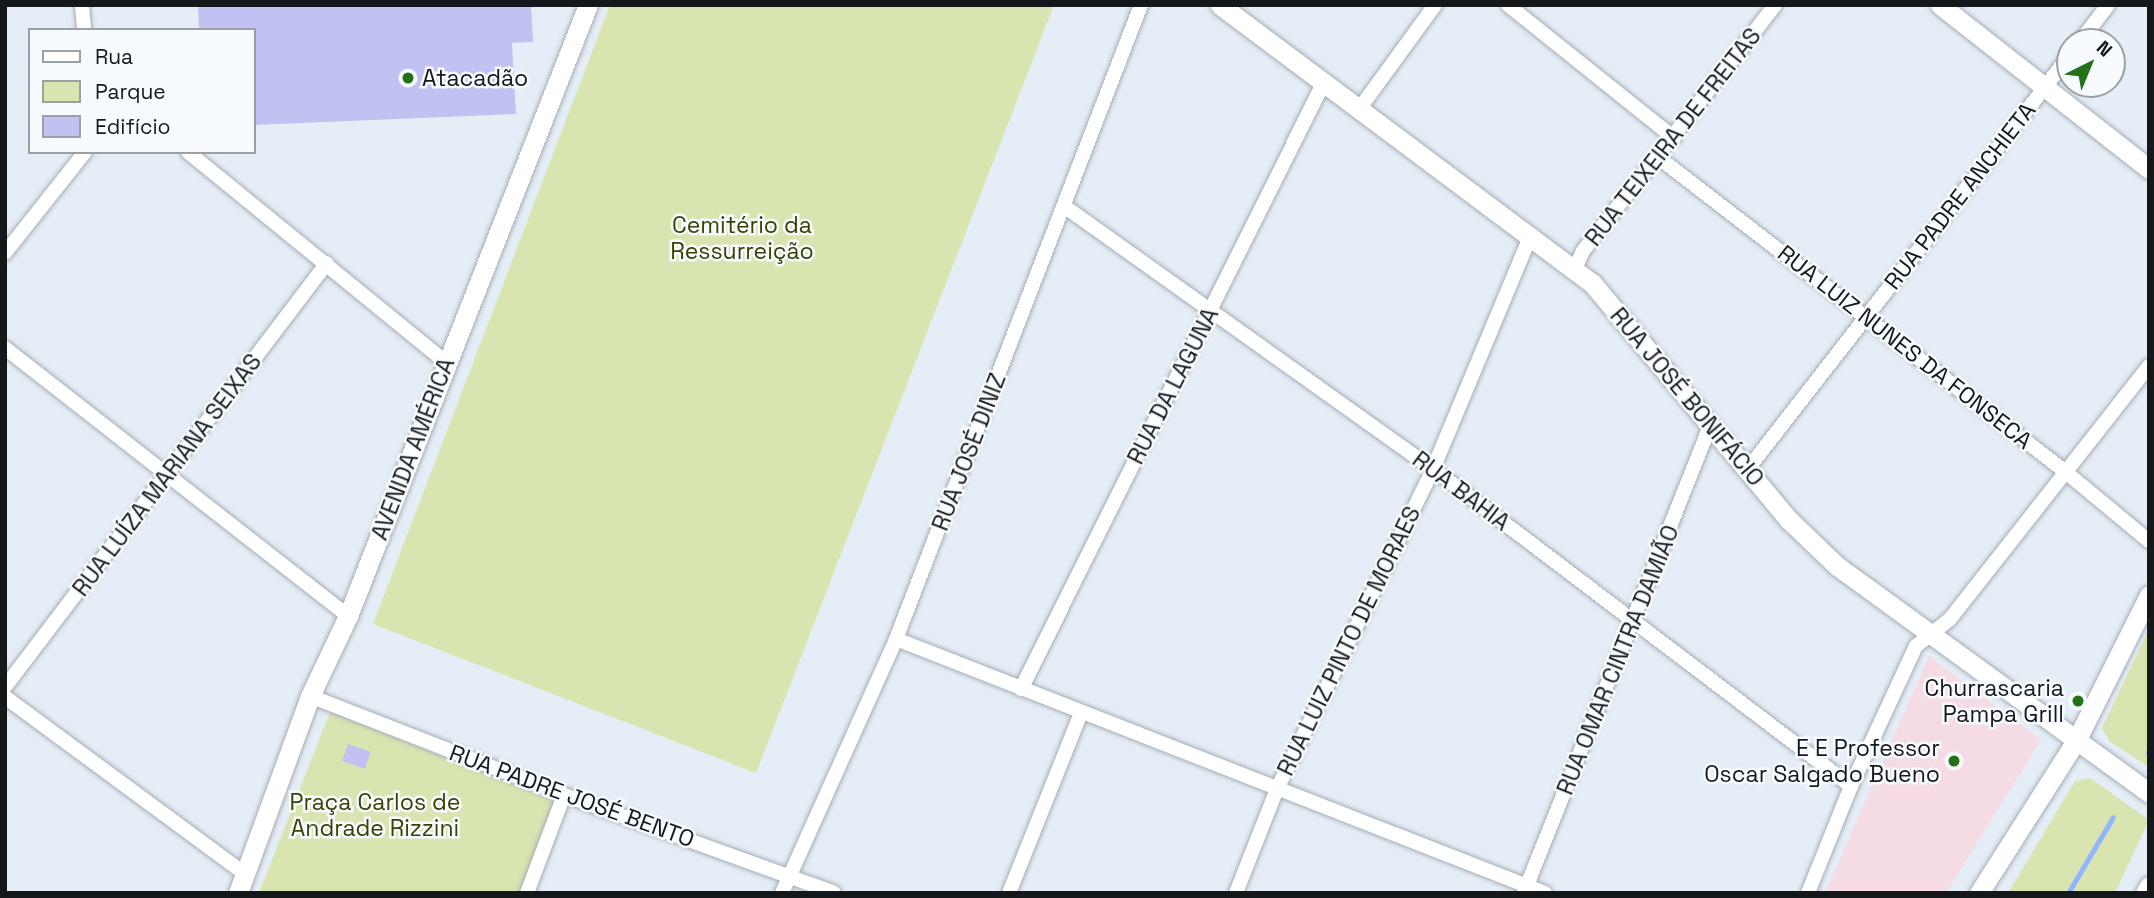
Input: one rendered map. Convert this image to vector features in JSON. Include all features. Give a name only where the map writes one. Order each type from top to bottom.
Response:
[{"type":"street","points":[[82,5],[84,28]]},
{"type":"street","name":"AVENIDA AMÉRICA","points":[[237,893],[310,696],[348,616],[588,5]]},
{"type":"street","name":"RUA JOSÉ DINIZ","points":[[782,893],[896,639],[1141,5]]},
{"type":"street","name":"RUA JOSÉ BONIFÁCIO","points":[[1220,5],[1592,283],[1806,539],[1930,634],[2149,793]]},
{"type":"street","points":[[1360,108],[1435,5]]},
{"type":"street","points":[[1508,5],[1674,138]]},
{"type":"street","name":"RUA TEIXEIRA DE FREITAS","points":[[1574,271],[1583,251],[1674,138],[1775,5]]},
{"type":"street","points":[[1940,5],[2149,169]]},
{"type":"street","points":[[2091,28],[2108,5]]},
{"type":"street","name":"RUA PADRE ANCHIETA","points":[[1747,470],[2056,73]]},
{"type":"street","name":"RUA DA LAGUNA","points":[[1021,689],[1324,82]]},
{"type":"street","points":[[5,253],[83,154]]},
{"type":"street","points":[[191,154],[447,363]]},
{"type":"street","name":"RUA LUIZ NUNES DA FONSECA","points":[[1658,157],[1867,316],[2149,541]]},
{"type":"street","name":"RUA BAHIA","points":[[1065,206],[1433,469],[1851,786]]},
{"type":"street","name":"RUA LUIZ PINTO DE MORAES","points":[[1236,893],[1277,789],[1433,469],[1530,237]]},
{"type":"street","name":"RUA LUÍZA MARIANA SEIXAS","points":[[5,687],[327,263]]},
{"type":"street","points":[[5,348],[348,616]]},
{"type":"street","points":[[1808,893],[1851,786],[1916,646],[1950,619],[2149,366]]},
{"type":"street","name":"RUA OMAR CINTRA DAMIÃO","points":[[1525,889],[1634,623],[1710,426]]},
{"type":"street","points":[[1979,893],[2076,741],[2149,595]]},
{"type":"street","points":[[896,639],[1525,889],[1545,893]]},
{"type":"street","name":"RUA PADRE JOSÉ BENTO","points":[[310,696],[564,795],[834,893]]},
{"type":"street","points":[[5,697],[245,874]]},
{"type":"street","points":[[1009,893],[1082,713]]},
{"type":"street","points":[[527,893],[564,795]]},
{"type":"street","points":[[2145,893],[2149,886]]},
{"type":"shaded area","name":"E E Professor Oscar Salgado Bueno","points":[[1929,656],[2041,740],[1946,893],[1825,893]]},
{"type":"green space","name":"Cemitério da Ressurreição","points":[[610,5],[1054,5],[756,773],[373,624]]},
{"type":"green space","points":[[2149,629],[2149,767],[2109,741],[2102,728]]},
{"type":"green space","name":"Praça Carlos de Andrade Rizzini","points":[[330,712],[554,801],[519,893],[259,893]]},
{"type":"green space","points":[[2090,778],[2149,820],[2115,893],[2008,893],[2075,781]]},
{"type":"building","name":"Atacadão","points":[[198,5],[531,5],[533,42],[512,43],[516,114],[256,125],[256,28],[199,28]]},
{"type":"building","points":[[348,744],[371,752],[365,769],[342,761]]},
{"type":"waterway","points":[[2068,893],[2113,817]]},
{"type":"place","name":"Atacadão","points":[[408,78]]},
{"type":"place","name":"Churrascaria Pampa Grill","points":[[2078,701]]},
{"type":"place","name":"E E Professor Oscar Salgado Bueno","points":[[1954,761]]}]
